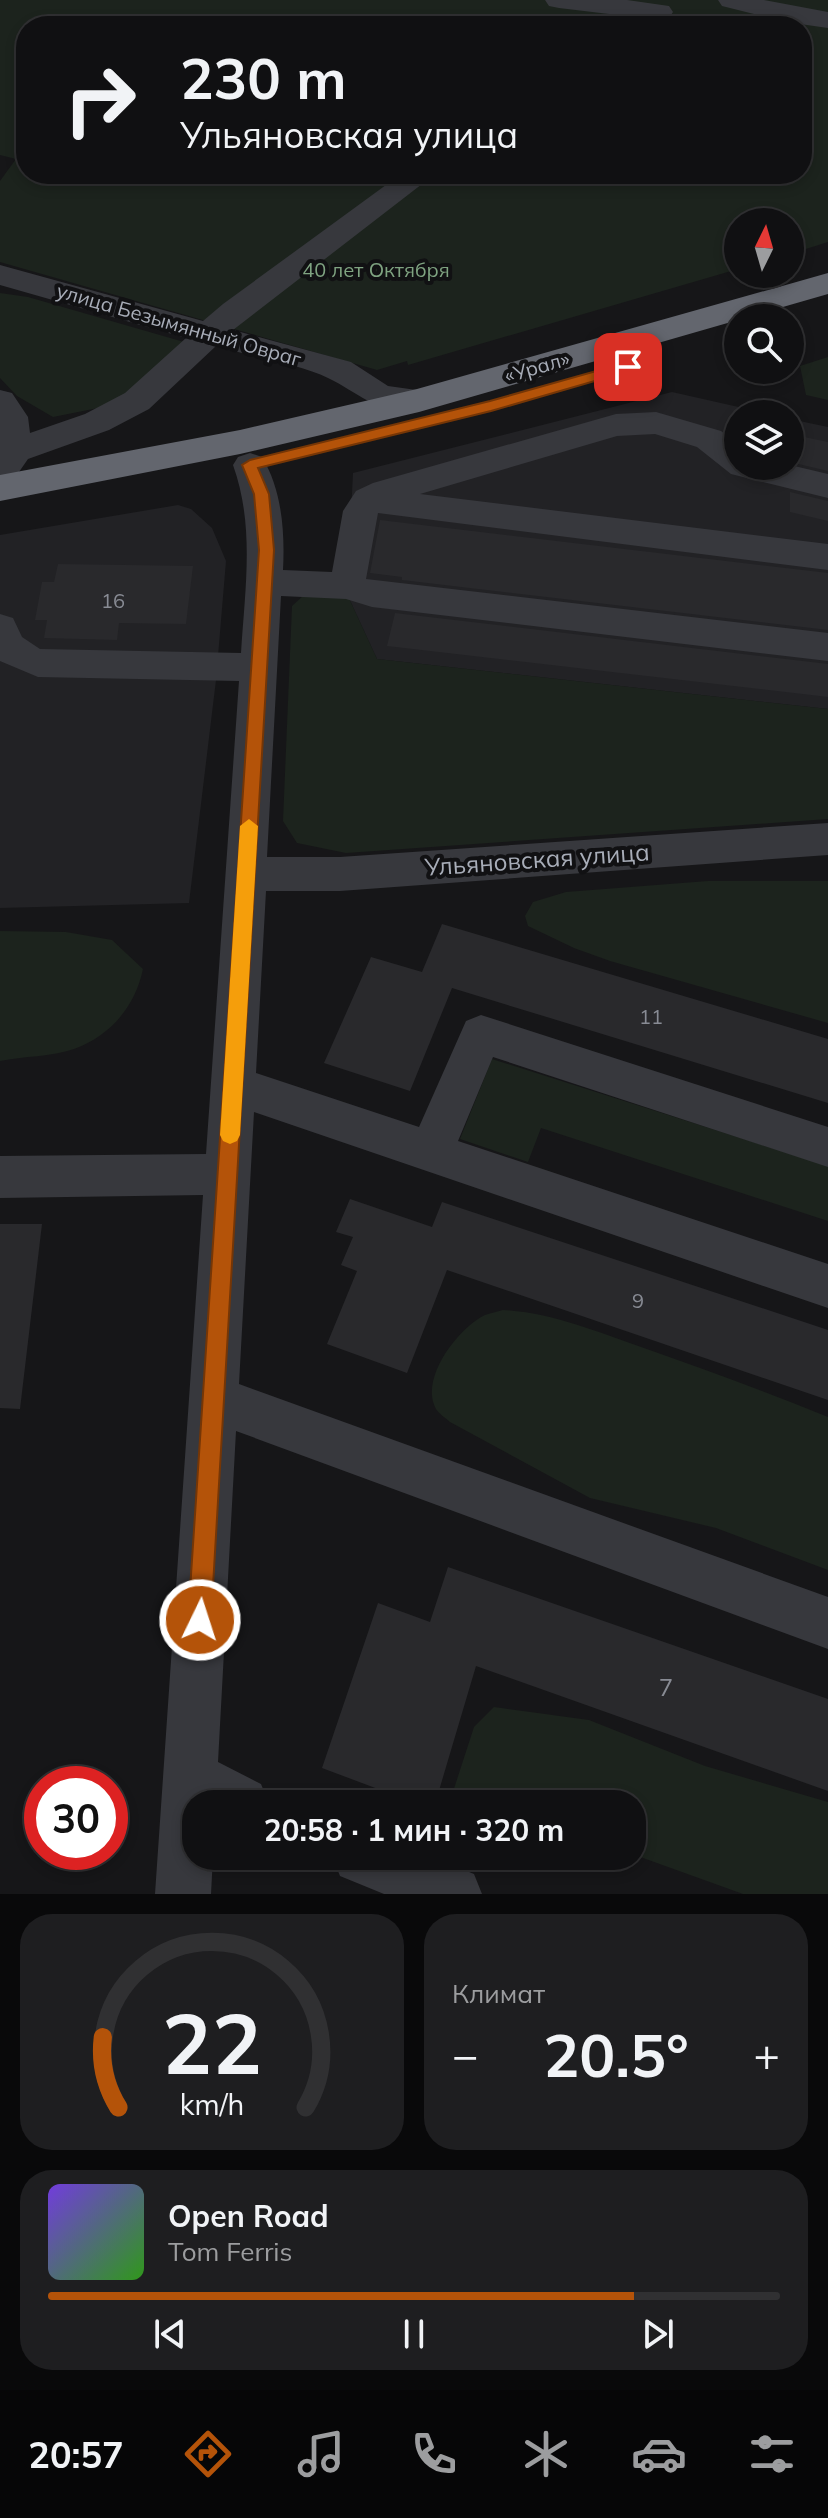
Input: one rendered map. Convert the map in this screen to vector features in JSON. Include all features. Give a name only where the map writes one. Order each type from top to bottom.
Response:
[{"type":"highway","name":"«Урал»","points":[[484,395],[828,283]]},
{"type":"highway","points":[[804,316],[828,308]]},
{"type":"highway","name":"«Урал»","points":[[484,395],[724,339]]},
{"type":"highway","points":[[13,471],[245,454],[340,419],[419,400],[484,395]]},
{"type":"highway","points":[[0,512],[484,395]]},
{"type":"street","points":[[559,0],[657,13]]},
{"type":"street","points":[[732,0],[800,16]]},
{"type":"street","points":[[0,401],[11,417],[13,471],[137,401],[212,335],[234,311],[406,184]]},
{"type":"street","name":"улица Безымянный Овраг","points":[[0,275],[339,370],[380,396],[419,400]]},
{"type":"street","points":[[340,419],[353,412],[360,403],[361,391],[355,379]]},
{"type":"street","points":[[347,586],[361,511],[368,500],[396,489],[616,425],[656,423],[709,439],[724,451]]},
{"type":"street","points":[[183,1894],[264,582],[264,510],[245,454]]},
{"type":"street","points":[[802,480],[828,486]]},
{"type":"street","points":[[368,500],[828,557]]},
{"type":"street","points":[[264,582],[347,586],[372,594],[828,647]]},
{"type":"street","points":[[0,628],[5,644],[15,656],[38,663],[259,667]]},
{"type":"street","name":"Ульяновская улица","points":[[246,874],[340,874],[828,839]]},
{"type":"street","points":[[431,1152],[481,1034],[828,1147]]},
{"type":"street","points":[[233,1085],[828,1286]]},
{"type":"street","points":[[0,1177],[228,1174]]},
{"type":"street","points":[[214,1399],[828,1623]]},
{"type":"street","points":[[190,1777],[215,1790]]},
{"type":"street","points":[[395,1870],[454,1894]]},
{"type":"shaded area","points":[[672,392],[724,404],[724,480],[804,480],[804,422],[828,427],[828,709],[377,659],[347,594],[353,473]]},
{"type":"shaded area","points":[[178,505],[191,509],[212,528],[226,561],[216,680],[189,903],[0,908],[0,535]]},
{"type":"green space","name":"40 лет Октября","points":[[0,0],[828,0],[828,242],[804,250],[804,208],[724,208],[724,273],[408,365],[407,361],[377,370],[0,262],[0,181],[16,159],[0,155]]},
{"type":"green space","points":[[0,293],[28,297],[191,344],[130,396],[98,408],[53,417],[17,396],[0,378]]},
{"type":"green space","points":[[828,357],[828,400],[806,395],[804,365]]},
{"type":"green space","points":[[347,594],[377,659],[828,709],[828,819],[346,853],[297,843],[283,821],[292,606],[304,595]]},
{"type":"green space","points":[[708,881],[828,881],[828,1023],[610,961],[528,926],[525,916],[533,902],[566,892]]},
{"type":"green space","points":[[0,931],[66,932],[112,940],[143,969],[134,996],[110,1028],[87,1043],[56,1054],[0,1061]]},
{"type":"green space","points":[[492,1059],[828,1166],[828,1221],[541,1128],[528,1162],[460,1139]]},
{"type":"green space","points":[[503,1310],[540,1315],[592,1330],[828,1417],[828,1570],[716,1528],[590,1498],[450,1422],[437,1411],[432,1397],[437,1370],[464,1331],[485,1315]]},
{"type":"green space","points":[[494,1707],[589,1720],[705,1766],[828,1802],[828,1894],[743,1894],[646,1859],[646,1790],[454,1790],[474,1727]]},
{"type":"building","points":[[804,437],[828,442],[828,471],[804,465]]},
{"type":"building","points":[[790,492],[828,501],[828,521],[790,512]]},
{"type":"building","points":[[380,520],[828,573],[828,630],[402,580],[402,577],[370,573]]},
{"type":"building","points":[[58,564],[193,566],[186,624],[119,623],[117,640],[44,638],[47,620],[35,620],[42,582],[54,582]]},
{"type":"building","points":[[395,613],[828,664],[828,697],[387,646]]},
{"type":"building","points":[[442,924],[828,1039],[828,1103],[452,988],[410,1091],[324,1063],[371,957],[422,972]]},
{"type":"building","points":[[350,1199],[432,1227],[442,1202],[828,1330],[828,1400],[447,1270],[407,1373],[327,1344],[357,1271],[341,1265],[353,1237],[336,1232]]},
{"type":"building","points":[[0,1224],[42,1224],[20,1409],[0,1408]]},
{"type":"building","points":[[448,1567],[828,1699],[828,1791],[476,1666],[439,1790],[381,1790],[322,1768],[378,1603],[430,1622]]},
{"type":"slow traffic","points":[[230,1135],[249,826]]},
{"type":"route","points":[[200,1620],[266,550],[261,494],[250,465],[491,406],[628,367]]}]
